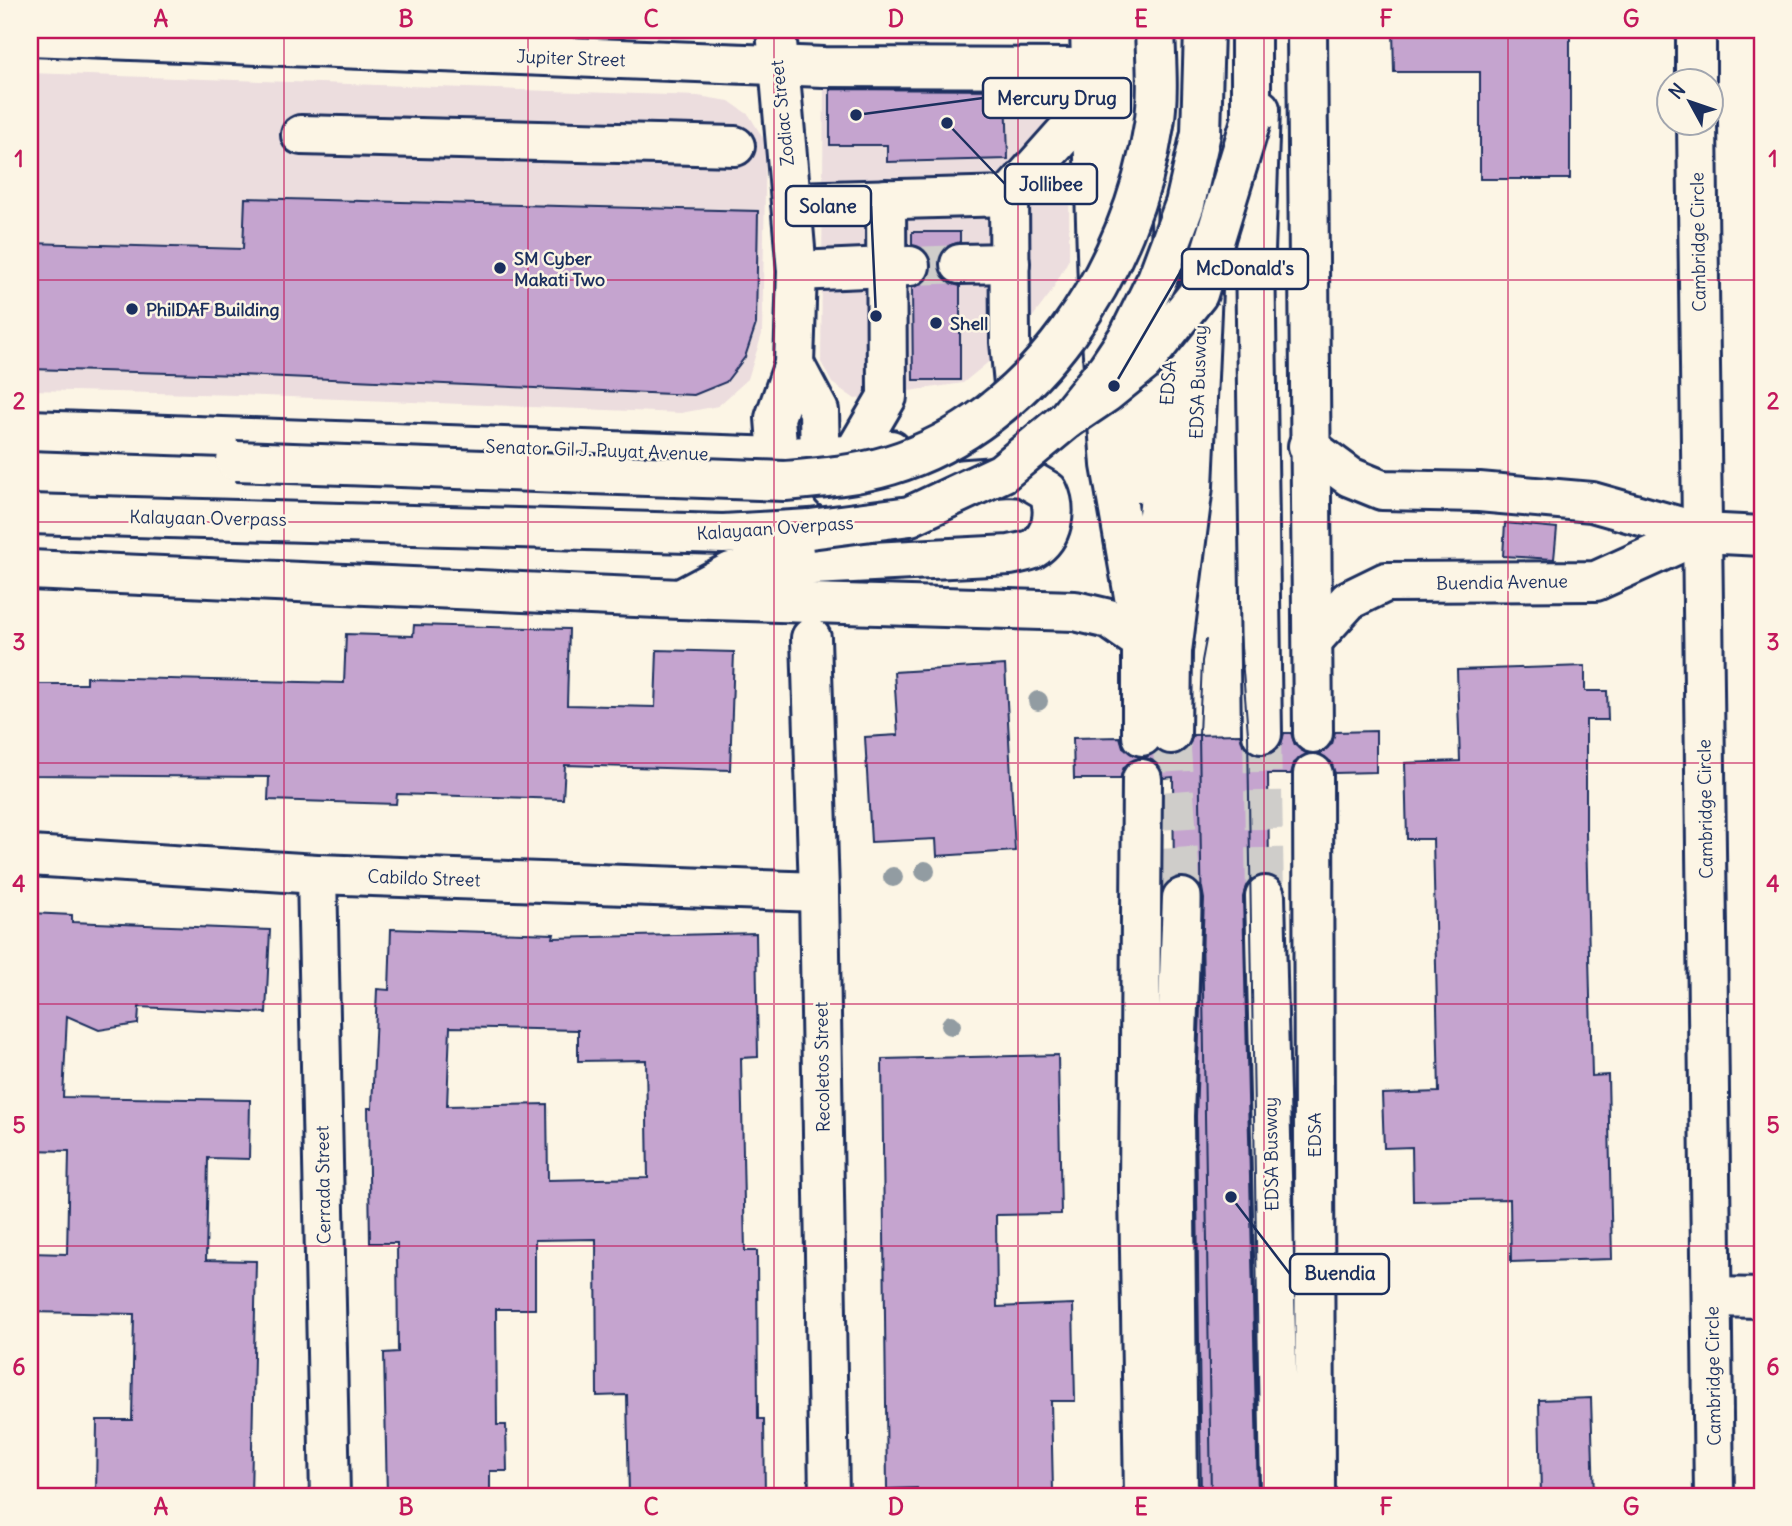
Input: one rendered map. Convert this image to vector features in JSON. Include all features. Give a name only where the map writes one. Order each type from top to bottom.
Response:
[{"type":"main road","points":[[1090,30],[1098,285],[1111,465],[1142,642]]},
{"type":"main road","points":[[1125,30],[1142,642]]},
{"type":"main road","points":[[30,457],[785,481],[836,476],[891,465],[978,422],[1000,404],[1071,330],[1090,302],[1118,248],[1138,196],[1154,125],[1155,30]]},
{"type":"main road","name":"EDSA","points":[[1157,735],[1142,642],[1159,506],[1177,254],[1180,30]]},
{"type":"main road","name":"EDSA Busway","points":[[1157,735],[1172,651],[1193,486],[1197,416],[1203,262],[1198,90],[1191,30]]},
{"type":"main road","name":"Kalayaan Overpass","points":[[30,514],[723,534],[810,529],[910,516],[1002,473],[1066,420],[1107,369],[1129,336],[1157,279],[1185,204],[1202,133],[1204,30]]},
{"type":"main road","points":[[1066,420],[1143,363],[1198,294],[1216,245],[1251,121],[1251,30]]},
{"type":"main road","points":[[1261,30],[1259,191],[1255,251],[1262,734]]},
{"type":"main road","points":[[1307,30],[1312,733]]},
{"type":"main road","points":[[1696,30],[1696,66]]},
{"type":"main road","name":"Jupiter Street","points":[[30,36],[776,47],[1090,86]]},
{"type":"main road","name":"Zodiac Street","points":[[776,47],[797,271],[794,364],[775,418],[778,457]]},
{"type":"main road","points":[[1014,384],[1009,196],[1090,86]]},
{"type":"main road","points":[[301,135],[735,146]]},
{"type":"main road","name":"Cambridge Circle","points":[[1697,136],[1714,1496]]},
{"type":"main road","points":[[1199,193],[1211,210],[1227,218],[1246,214],[1254,207],[1259,191]]},
{"type":"main road","points":[[791,202],[1009,196]]},
{"type":"main road","points":[[837,456],[887,397],[899,266],[886,199]]},
{"type":"main road","points":[[960,264],[1010,263]]},
{"type":"main road","points":[[797,271],[899,266]]},
{"type":"main road","name":"Senator Gil J. Puyat Avenue","points":[[30,430],[778,457],[837,456],[888,451],[926,441],[974,414],[1014,384],[1047,353],[1098,285]]},
{"type":"main road","name":"Zodiac Street","points":[[794,364],[819,411],[837,456]]},
{"type":"main road","name":"Buendia Avenue","points":[[1308,446],[1350,477],[1382,490],[1479,492],[1592,502],[1702,533],[1762,536]]},
{"type":"main road","points":[[680,599],[731,572],[754,568],[1010,555],[1033,549],[1045,537],[1054,514],[1048,491],[1024,477],[771,492],[741,486],[686,453]]},
{"type":"main road","name":"Buendia Avenue","points":[[1313,640],[1349,600],[1385,582],[1596,581],[1702,533]]},
{"type":"main road","points":[[30,570],[680,599],[1075,611],[1109,619],[1142,642]]},
{"type":"main road","name":"Recoletos Street","points":[[811,638],[819,892],[829,1496]]},
{"type":"main road","name":"EDSA","points":[[1313,774],[1315,1496]]},
{"type":"main road","points":[[1142,779],[1139,1190],[1144,1496]]},
{"type":"main road","name":"Cabildo Street","points":[[30,856],[317,874],[819,892]]},
{"type":"main road","name":"Cerrada Street","points":[[317,874],[330,1496]]},
{"type":"main road","name":"EDSA Busway","points":[[1265,896],[1280,1496]]},
{"type":"main road","points":[[1178,1496],[1174,1116],[1181,898]]},
{"type":"main road","points":[[1712,1297],[1762,1298]]},
{"type":"shaded area","points":[[30,73],[698,96],[729,101],[749,115],[766,143],[762,334],[748,379],[718,406],[681,413],[239,395],[30,390]]},
{"type":"shaded area","points":[[1070,75],[1069,259],[1050,294],[1015,340],[963,383],[855,399],[832,383],[821,362],[824,84]]},
{"type":"building","points":[[1393,30],[1570,30],[1570,179],[1480,179],[1480,72],[1394,72]]},
{"type":"building","points":[[830,89],[1006,90],[1008,159],[887,162],[887,145],[830,145]]},
{"type":"building","name":"SM Cyber Makati Two","points":[[245,198],[758,211],[756,324],[745,357],[726,382],[694,395],[239,375],[30,369],[30,243],[243,249]]},
{"type":"building","name":"Shell","points":[[912,232],[960,232],[960,242],[948,246],[941,254],[938,264],[942,276],[950,283],[960,286],[960,380],[913,380],[912,287],[922,284],[929,277],[932,266],[928,254],[912,245]]},
{"type":"building","points":[[1505,523],[1557,528],[1554,559],[1503,556]]},
{"type":"building","points":[[414,625],[569,629],[567,705],[655,707],[657,650],[734,652],[730,770],[565,765],[563,799],[397,794],[396,804],[268,800],[269,777],[30,775],[30,684],[86,684],[86,677],[344,683],[346,634],[413,636]]},
{"type":"building","points":[[1005,665],[1015,851],[937,856],[936,839],[871,842],[865,737],[898,735],[894,672]]},
{"type":"building","points":[[1585,666],[1585,691],[1607,691],[1608,720],[1586,720],[1586,834],[1592,1076],[1608,1075],[1612,1259],[1511,1262],[1510,1199],[1413,1201],[1412,1147],[1384,1148],[1382,1094],[1439,1092],[1433,839],[1407,839],[1405,763],[1460,761],[1457,670]]},
{"type":"building","points":[[1376,731],[1376,772],[1335,773],[1331,762],[1318,753],[1332,744],[1335,732]]},
{"type":"building","points":[[1284,733],[1291,733],[1295,745],[1308,753],[1294,763],[1291,774],[1268,774],[1269,875],[1253,878],[1246,886],[1243,897],[1258,1496],[1201,1496],[1196,1116],[1204,899],[1202,888],[1194,880],[1183,876],[1174,878],[1173,777],[1164,778],[1161,768],[1144,757],[1157,751],[1170,756],[1181,753],[1189,746],[1193,735],[1240,734],[1243,745],[1251,753],[1263,756],[1273,753],[1281,745]]},
{"type":"building","points":[[1120,737],[1123,747],[1140,758],[1124,767],[1120,779],[1074,779],[1073,738]]},
{"type":"building","points":[[30,913],[72,915],[72,922],[270,930],[266,1013],[139,1007],[138,1024],[99,1030],[67,1016],[63,1097],[250,1100],[249,1159],[208,1158],[206,1260],[256,1261],[251,1496],[96,1496],[97,1420],[132,1420],[134,1314],[30,1312],[30,1253],[67,1254],[69,1151],[30,1150]]},
{"type":"building","points":[[391,929],[554,934],[553,938],[756,933],[758,1057],[741,1058],[745,1251],[757,1251],[758,1419],[764,1419],[765,1496],[629,1496],[627,1395],[597,1396],[596,1239],[535,1240],[535,1309],[496,1309],[497,1425],[506,1425],[507,1471],[490,1471],[490,1496],[387,1496],[384,1353],[398,1352],[397,1243],[370,1243],[368,1108],[372,1108],[377,989],[389,990]],"holes":[[[450,1027],[578,1030],[578,1061],[646,1060],[648,1178],[548,1180],[547,1104],[447,1106]]]},
{"type":"building","points":[[1058,1055],[1061,1214],[996,1215],[997,1307],[1073,1304],[1075,1401],[1051,1401],[1053,1491],[1017,1492],[1017,1496],[917,1496],[917,1488],[887,1489],[882,1059]]},
{"type":"building","points":[[1591,1398],[1594,1496],[1541,1496],[1539,1400]]},
{"type":"tunnel","points":[[912,266],[960,264]]},
{"type":"tunnel","points":[[1171,734],[1182,898]]},
{"type":"tunnel","points":[[1262,734],[1265,896]]},
{"type":"tram line","points":[[1240,634],[1248,734],[1260,1496]]},
{"type":"tram line","points":[[1206,640],[1202,661],[1199,735],[1211,1496]]},
{"type":"place","name":"Mercury Drug","points":[[856,115]]},
{"type":"place","name":"Jollibee","points":[[947,123]]},
{"type":"place","name":"SM Cyber Makati Two","points":[[500,268]]},
{"type":"place","name":"PhilDAF Building","points":[[132,309]]},
{"type":"place","name":"Solane","points":[[876,316]]},
{"type":"place","name":"Shell","points":[[936,323]]},
{"type":"place","name":"McDonald's","points":[[1114,386]]},
{"type":"place","name":"Buendia","points":[[1231,1197]]}]
